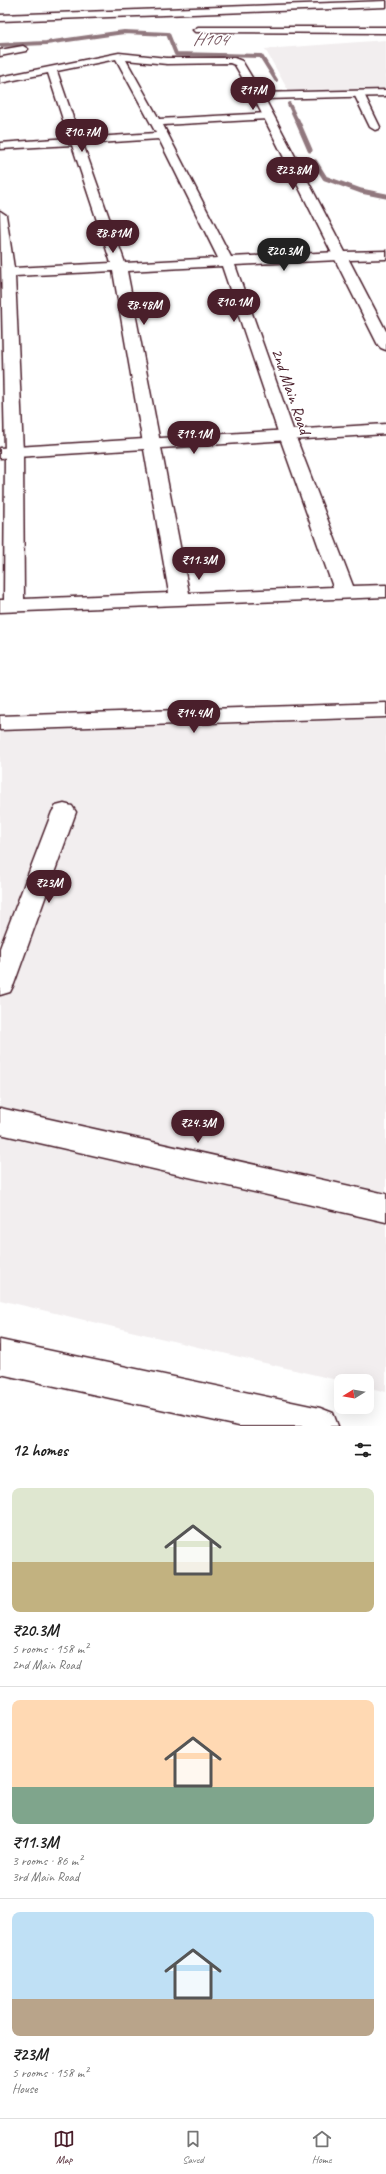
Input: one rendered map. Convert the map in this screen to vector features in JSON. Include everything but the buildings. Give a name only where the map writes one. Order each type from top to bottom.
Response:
[{"type":"street","points":[[188,0],[203,42]]},
{"type":"street","points":[[0,18],[363,2],[386,4]]},
{"type":"street","points":[[198,30],[386,30]]},
{"type":"street","points":[[0,53],[23,49]]},
{"type":"street","points":[[0,80],[119,56],[167,61],[231,60],[239,64],[258,96],[386,345]]},
{"type":"street","name":"2nd Main Road","points":[[119,56],[156,122],[227,262],[287,435],[345,592]]},
{"type":"street","points":[[51,69],[78,142],[119,266],[180,598]]},
{"type":"street","points":[[258,96],[386,93]]},
{"type":"street","points":[[359,94],[375,127]]},
{"type":"street","points":[[156,122],[268,116]]},
{"type":"street","points":[[0,146],[162,136]]},
{"type":"street","points":[[0,215],[4,273],[7,453],[7,606],[386,591]]},
{"type":"street","points":[[4,273],[119,266],[386,255]]},
{"type":"street","points":[[7,453],[386,429]]},
{"type":"street","points":[[0,723],[386,710]]},
{"type":"street","points":[[0,984],[64,812]]},
{"type":"street","points":[[0,1121],[386,1208]]},
{"type":"street","points":[[0,1357],[320,1426]]},
{"type":"shaded area","points":[[386,40],[386,91],[289,92],[265,49]]},
{"type":"shaded area","points":[[386,719],[386,1392],[374,1389],[374,1374],[334,1374],[334,1379],[0,1300],[0,731]]},
{"type":"waterway","name":"H104","points":[[0,45],[46,43],[124,32],[168,34],[176,54],[261,56],[276,80]]},
{"type":"waterway","name":"H104","points":[[289,104],[297,121]]},
{"type":"waterway","name":"H104","points":[[297,120],[310,150]]},
{"type":"waterway","name":"H104","points":[[315,162],[325,178],[361,191],[386,196]]}]
